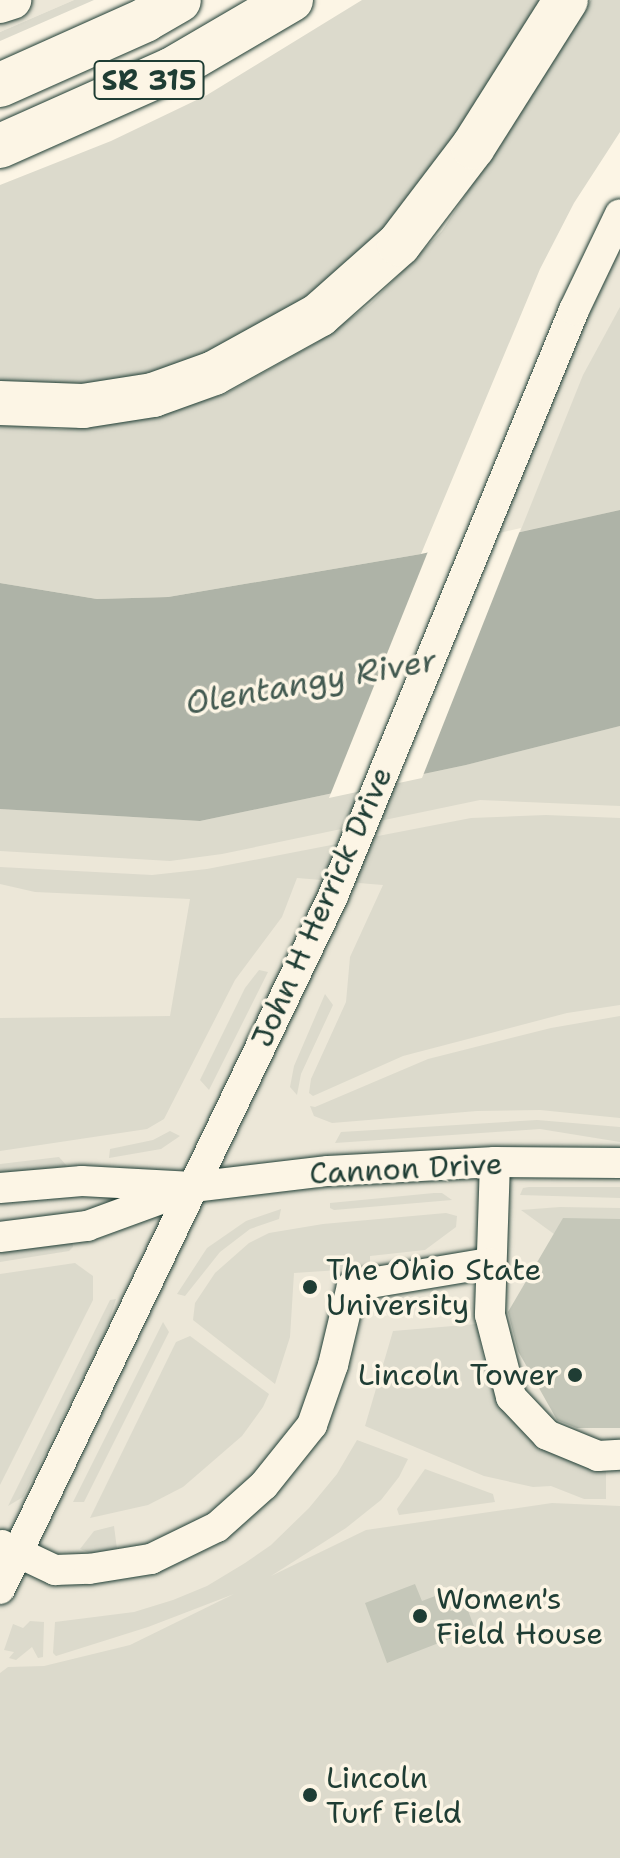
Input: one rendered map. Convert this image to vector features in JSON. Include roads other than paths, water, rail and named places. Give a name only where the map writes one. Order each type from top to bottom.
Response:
[{"type":"highway","name":"SR 315","points":[[0,85],[145,20],[179,0]]},
{"type":"highway","name":"SR 315","points":[[0,146],[171,70],[291,0]]},
{"type":"highway","points":[[0,403],[83,406],[153,395],[214,373],[319,315],[399,244],[473,147],[566,0]]},
{"type":"main road","points":[[0,4],[12,0]]},
{"type":"street","name":"John H Herrick Drive","points":[[0,1589],[9,1549],[193,1187],[333,896],[538,396],[620,214]]},
{"type":"street","name":"Cannon Drive","points":[[0,1188],[82,1181],[193,1187],[328,1171],[495,1162],[620,1163]]},
{"type":"street","points":[[495,1162],[490,1315],[511,1397],[547,1435],[598,1456],[620,1455]]},
{"type":"street","name":"Cannon Drive","points":[[0,1237],[87,1226],[193,1187]]},
{"type":"street","points":[[9,1549],[55,1570],[89,1569],[151,1559],[217,1527],[264,1485],[312,1425],[333,1365],[352,1286],[490,1263]]},
{"type":"water","name":"Olentangy River","points":[[620,510],[620,726],[466,765],[200,821],[0,809],[0,583],[97,599],[168,597],[421,554]]},
{"type":"place","name":"The Ohio State University","points":[[310,1287]]},
{"type":"place","name":"Lincoln Tower","points":[[575,1375]]},
{"type":"place","name":"Women's Field House","points":[[420,1616]]},
{"type":"place","name":"Lincoln Turf Field","points":[[310,1795]]}]
